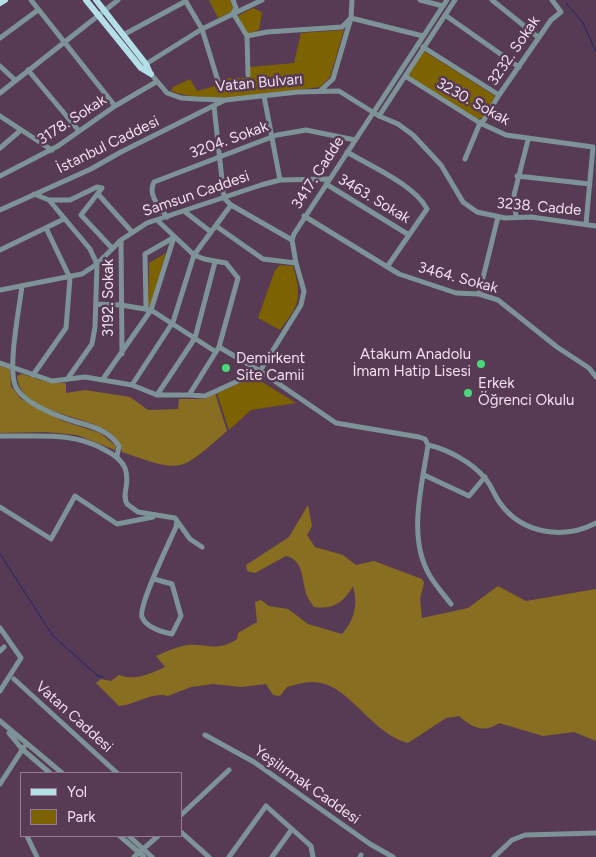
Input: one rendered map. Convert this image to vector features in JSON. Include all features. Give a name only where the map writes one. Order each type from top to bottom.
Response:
[{"type":"main road","points":[[0,3],[5,0]]},
{"type":"main road","name":"Vatan Bulvarı","points":[[86,0],[141,68],[151,74]]},
{"type":"main road","name":"Vatan Bulvarı","points":[[96,0],[146,64],[151,74]]},
{"type":"street","points":[[31,0],[62,42],[115,106]]},
{"type":"street","points":[[0,93],[62,42],[118,0]]},
{"type":"street","points":[[123,34],[185,0],[202,29],[218,81]]},
{"type":"street","points":[[233,0],[236,8],[233,13]]},
{"type":"street","points":[[146,64],[202,29],[262,0]]},
{"type":"street","points":[[321,90],[333,79],[351,18],[352,0]]},
{"type":"street","points":[[420,0],[443,6]]},
{"type":"street","name":"3417. Cadde","points":[[292,240],[304,216],[447,0]]},
{"type":"street","points":[[379,116],[455,0]]},
{"type":"street","points":[[492,0],[538,37]]},
{"type":"street","name":"3232. Sokak","points":[[465,159],[469,143],[480,123],[484,120],[550,20],[561,12],[552,0]]},
{"type":"street","points":[[0,38],[38,10]]},
{"type":"street","points":[[233,13],[247,36],[248,75]]},
{"type":"street","points":[[445,15],[519,67]]},
{"type":"street","points":[[247,36],[267,32],[342,27],[351,18]]},
{"type":"street","points":[[351,18],[423,36]]},
{"type":"street","points":[[423,47],[499,95]]},
{"type":"street","points":[[0,66],[15,80]]},
{"type":"street","points":[[28,70],[79,131]]},
{"type":"street","name":"Vatan Bulvarı","points":[[151,74],[167,93],[181,98],[226,100],[321,90],[339,92],[373,112]]},
{"type":"street","name":"3230. Sokak","points":[[405,76],[480,123],[506,136],[593,148],[590,184]]},
{"type":"street","name":"3178. Sokak","points":[[0,176],[52,150],[115,106],[156,82]]},
{"type":"street","points":[[264,96],[280,180]]},
{"type":"street","name":"İstanbul Caddesi","points":[[0,210],[91,169],[226,100]]},
{"type":"street","points":[[0,363],[52,381],[59,382],[68,378],[85,377],[103,379],[132,385],[157,395],[205,396],[260,371],[301,305],[304,291],[292,240],[231,206],[224,198],[214,106]]},
{"type":"street","name":"3238. Cadde","points":[[373,112],[398,124],[427,149],[441,165],[463,202],[477,212],[498,217],[516,217],[596,226]]},
{"type":"street","points":[[0,116],[52,150]]},
{"type":"street","points":[[0,148],[22,130]]},
{"type":"street","name":"3204. Sokak","points":[[167,217],[154,199],[151,190],[154,182],[271,137],[306,130],[354,140]]},
{"type":"street","points":[[516,217],[514,195],[517,176],[528,140]]},
{"type":"street","points":[[347,152],[403,186],[425,204],[427,209],[387,267]]},
{"type":"street","points":[[517,176],[590,184],[586,224]]},
{"type":"street","name":"Samsun Caddesi","points":[[0,290],[70,278],[82,274],[97,264],[121,240],[147,223],[280,180],[327,182]]},
{"type":"street","name":"3463. Sokak","points":[[327,182],[409,235]]},
{"type":"street","points":[[34,194],[49,200],[70,200],[101,187],[102,190],[81,215],[112,248]]},
{"type":"street","points":[[98,194],[132,232]]},
{"type":"street","points":[[49,200],[90,249],[97,264],[92,344],[68,378]]},
{"type":"street","points":[[132,385],[173,322],[194,255],[231,206]]},
{"type":"street","points":[[184,211],[211,232]]},
{"type":"street","name":"3464. Sokak","points":[[304,216],[387,267],[431,287],[456,293],[479,294],[498,300],[557,347],[589,368],[596,377]]},
{"type":"street","points":[[479,294],[498,217]]},
{"type":"street","points":[[0,250],[64,220]]},
{"type":"street","points":[[157,220],[194,255],[215,262],[226,263],[238,278],[218,350],[189,395]]},
{"type":"street","points":[[216,226],[263,259],[296,263]]},
{"type":"street","points":[[33,375],[66,328],[70,278],[46,228]]},
{"type":"street","points":[[103,379],[122,355],[149,309],[174,237]]},
{"type":"street","points":[[149,309],[145,254],[174,237]]},
{"type":"street","name":"3192. Sokak","points":[[121,240],[122,355]]},
{"type":"street","points":[[157,395],[195,338],[215,262]]},
{"type":"street","points":[[22,286],[12,367],[15,375],[15,385],[23,396],[42,408],[66,419],[101,430],[115,440],[119,446],[117,456]]},
{"type":"street","points":[[96,304],[149,309],[173,322],[195,338],[260,371],[336,423],[425,439],[428,445],[417,531],[422,557],[429,576],[450,604]]},
{"type":"street","points":[[15,375],[23,371]]},
{"type":"street","points":[[0,436],[31,435],[75,438],[99,446],[117,456],[124,466],[128,478],[125,495],[126,504],[138,512],[156,516]]},
{"type":"street","points":[[428,445],[438,447],[462,460],[485,477],[500,503],[513,517],[526,525],[565,534],[584,530],[596,523]]},
{"type":"street","points":[[424,475],[469,496],[485,477]]},
{"type":"street","points":[[0,507],[50,539],[75,496],[117,524],[156,516],[171,516],[190,539],[202,547]]},
{"type":"street","points":[[154,579],[172,584],[181,616],[172,634],[148,624],[141,615],[143,604],[177,521]]},
{"type":"street","points":[[0,628],[22,658],[0,691]]},
{"type":"street","name":"Vatan Caddesi","points":[[14,679],[116,772]]},
{"type":"street","points":[[0,722],[22,749],[49,772]]},
{"type":"street","points":[[4,727],[27,742],[61,772]]},
{"type":"street","name":"Yeşilırmak Caddesi","points":[[204,735],[254,762],[370,844],[393,857]]},
{"type":"street","points":[[0,784],[27,742]]},
{"type":"street","points":[[51,772],[54,766]]},
{"type":"street","points":[[182,814],[229,770]]},
{"type":"street","points":[[229,857],[266,806],[311,846],[313,857]]},
{"type":"street","points":[[272,857],[292,830]]},
{"type":"street","points":[[182,833],[209,857]]},
{"type":"street","points":[[494,857],[512,840],[525,835],[596,833]]},
{"type":"street","points":[[27,837],[37,857]]},
{"type":"street","points":[[121,837],[152,857]]},
{"type":"street","points":[[130,837],[144,857]]},
{"type":"street","points":[[134,857],[157,837]]},
{"type":"green space","points":[[209,0],[230,0],[233,8],[231,12],[218,18]]},
{"type":"green space","points":[[253,8],[262,12],[259,30],[247,34],[238,16]]},
{"type":"green space","points":[[344,30],[330,77],[320,87],[225,98],[187,95],[171,91],[173,87],[190,79],[197,91],[219,85],[224,78],[250,78],[250,67],[294,63],[301,33]]},
{"type":"green space","points":[[424,51],[495,96],[483,118],[478,119],[408,76]]},
{"type":"green space","points":[[166,253],[150,307],[148,306],[149,263]]},
{"type":"green space","points":[[280,265],[293,266],[298,293],[292,314],[280,330],[258,318],[275,270]]},
{"type":"green space","points":[[254,377],[296,403],[251,410],[229,430],[217,393]]},
{"type":"shaded area","points":[[0,366],[10,369],[11,386],[21,399],[63,421],[100,433],[116,446],[115,450],[77,435],[46,432],[0,433]]},
{"type":"shaded area","points":[[22,374],[50,383],[66,383],[66,393],[85,390],[130,397],[148,410],[178,409],[179,399],[205,399],[215,393],[227,431],[189,462],[169,466],[157,463],[122,452],[116,439],[104,429],[50,410],[34,402],[22,391],[17,376]]},
{"type":"shaded area","points":[[308,505],[312,526],[307,535],[315,547],[343,555],[356,565],[374,561],[422,579],[424,583],[420,599],[422,618],[468,608],[498,586],[526,601],[596,589],[596,741],[574,732],[543,736],[499,723],[483,729],[473,726],[459,716],[446,718],[408,743],[384,731],[332,687],[317,682],[287,687],[280,696],[273,695],[266,684],[241,687],[213,684],[191,687],[168,696],[157,695],[119,706],[96,683],[101,679],[111,681],[119,675],[137,677],[154,672],[165,667],[156,656],[170,650],[190,645],[222,646],[237,639],[238,633],[257,622],[255,602],[261,600],[269,606],[288,609],[308,624],[342,634],[353,617],[355,599],[353,586],[337,604],[321,608],[314,607],[308,598],[299,566],[292,558],[286,556],[255,573],[247,571],[246,565],[289,537]]},
{"type":"waterway","points":[[566,3],[583,23],[596,52]]},
{"type":"waterway","points":[[0,554],[53,636],[98,676],[103,677]]},
{"type":"place","name":"Atakum Anadolu İmam Hatip Lisesi","points":[[481,364]]},
{"type":"place","name":"Demirkent Site Camii","points":[[226,368]]},
{"type":"place","name":"Erkek Öğrenci Okulu","points":[[468,393]]}]
